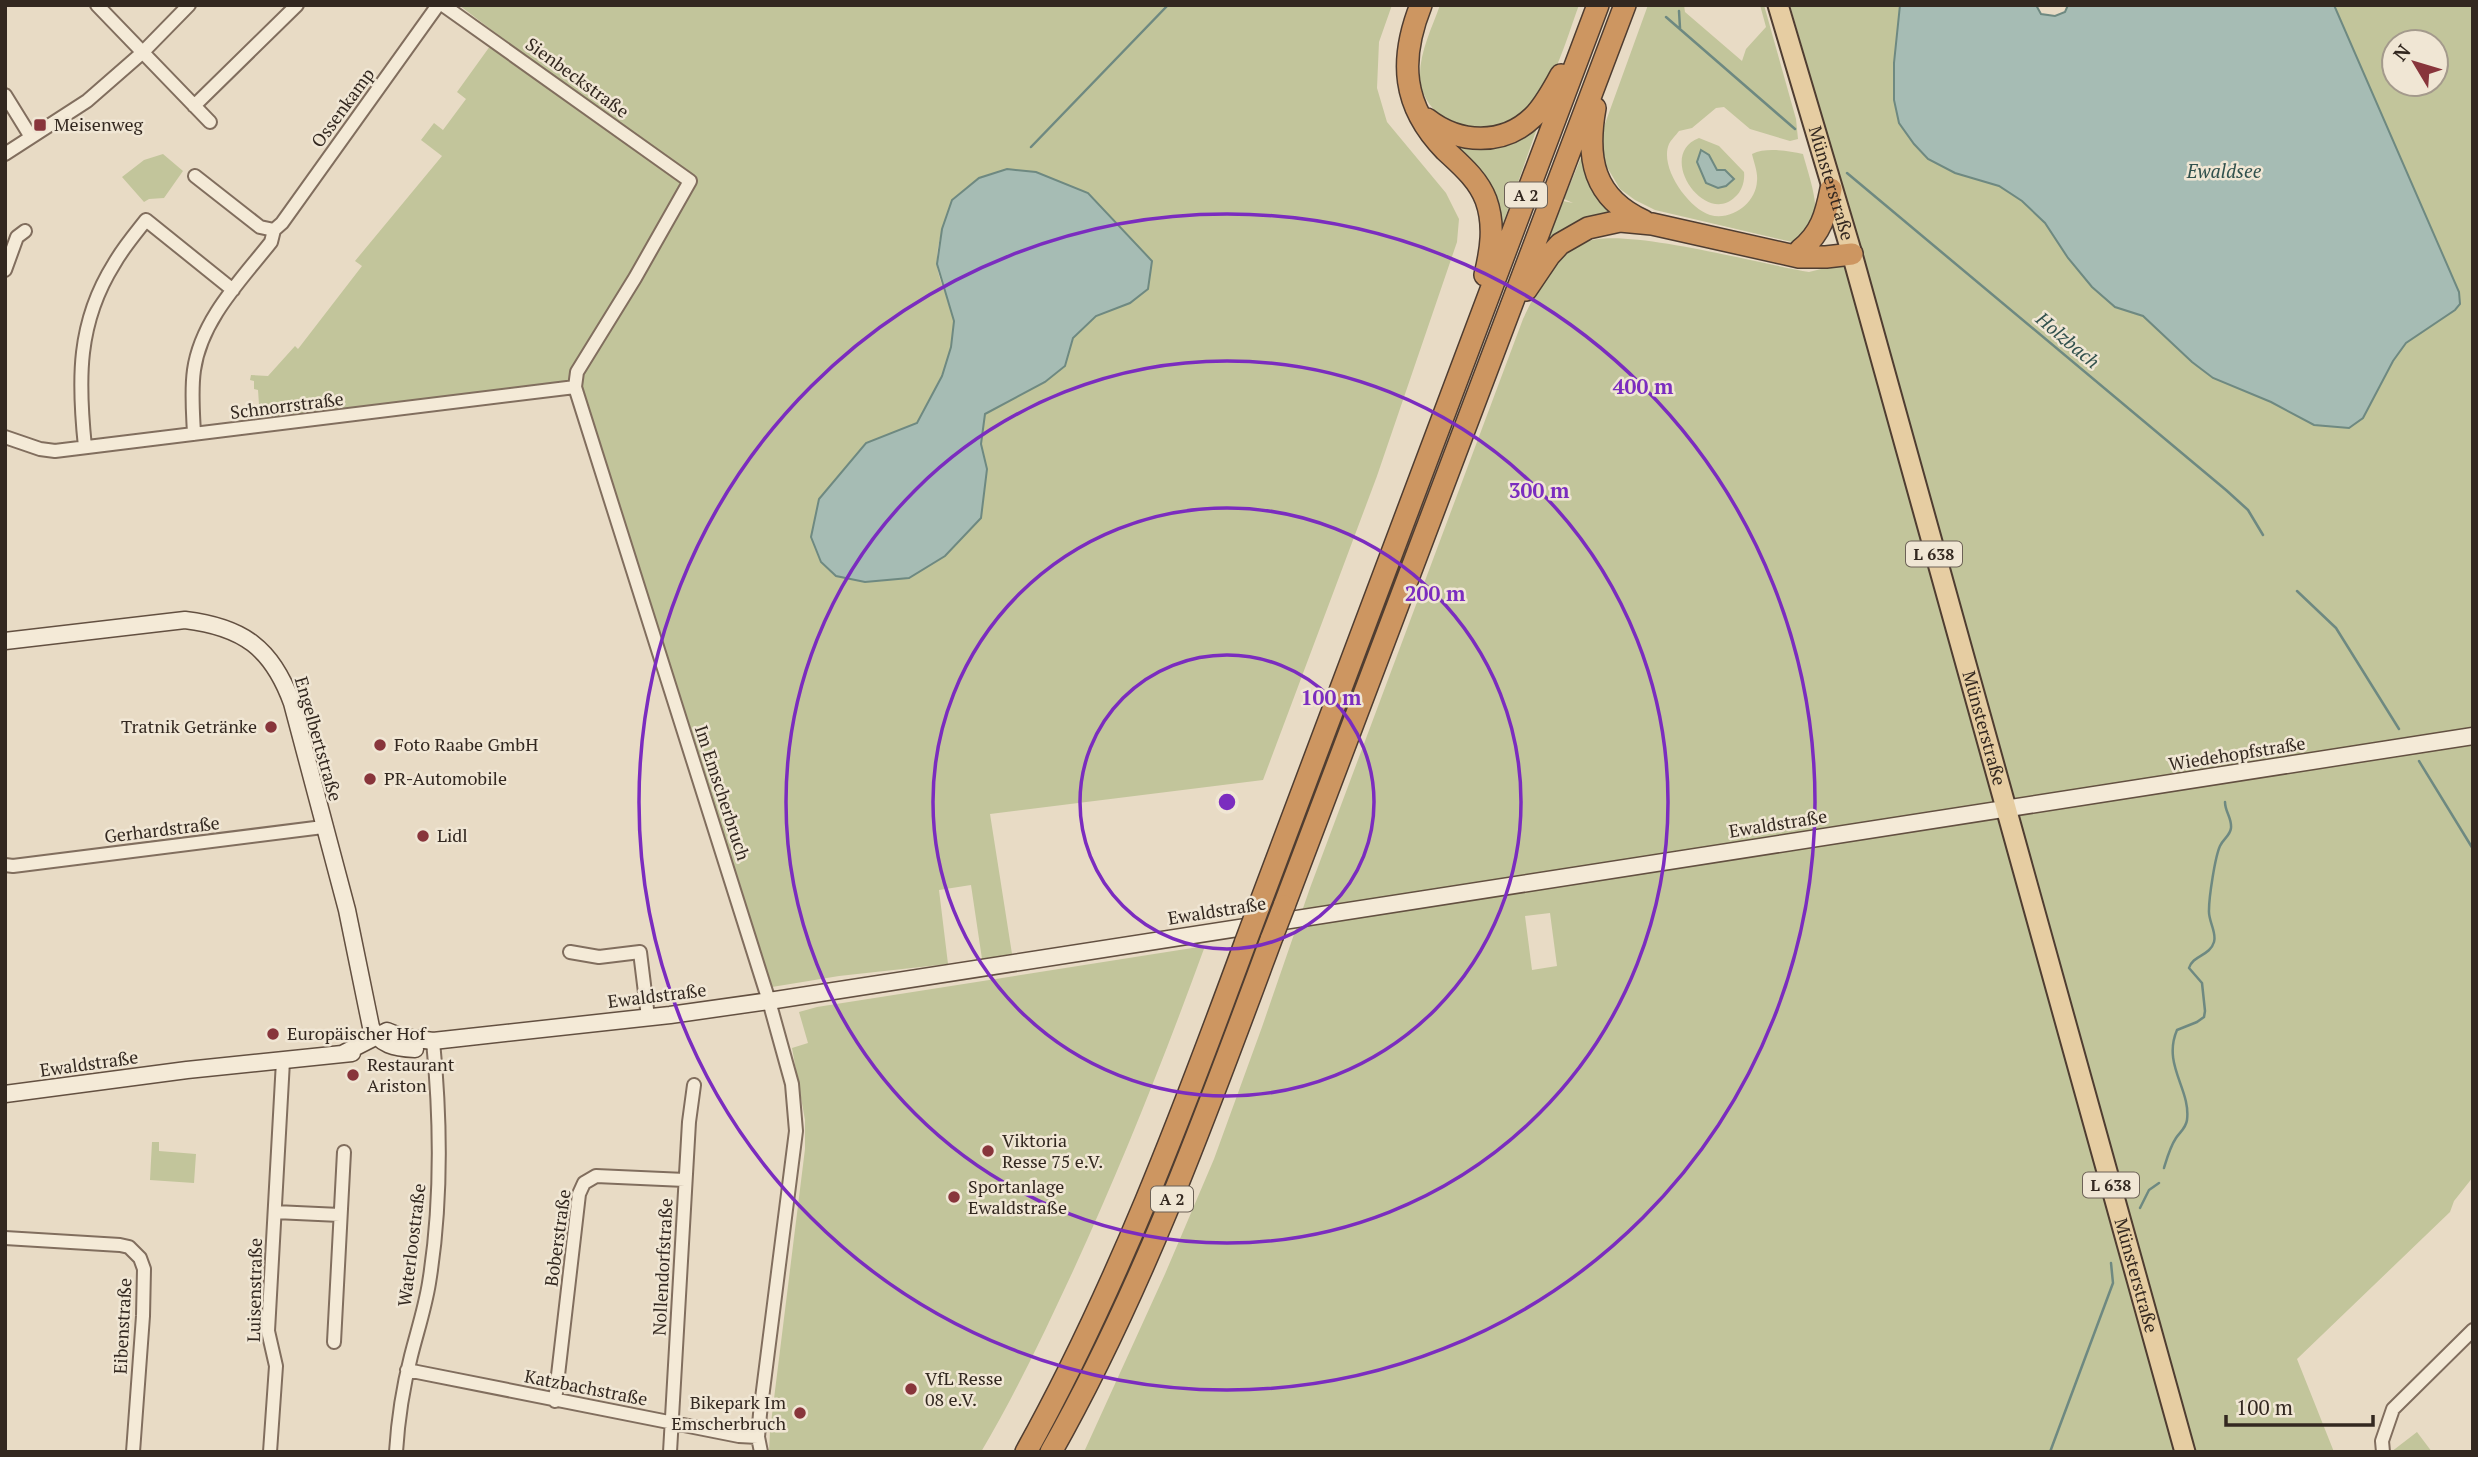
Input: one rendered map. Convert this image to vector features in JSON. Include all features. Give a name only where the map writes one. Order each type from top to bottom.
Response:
[{"type":"highway","points":[[1421,5],[1410,38],[1406,66],[1411,95],[1434,137],[1473,177],[1486,200],[1490,215],[1492,245],[1462,366]]},
{"type":"highway","name":"A 2","points":[[1051,1452],[1146,1259],[1193,1148],[1625,5]]},
{"type":"highway","points":[[1417,108],[1428,120],[1457,136],[1482,139],[1506,134],[1534,116],[1544,103],[1594,15]]},
{"type":"highway","name":"A 2","points":[[1026,1452],[1081,1345],[1172,1139],[1594,15]]},
{"type":"highway","points":[[1604,59],[1592,127],[1592,158],[1596,173],[1602,187],[1618,205],[1652,224]]},
{"type":"highway","points":[[1800,250],[1820,229],[1831,189]]},
{"type":"highway","points":[[1495,344],[1539,269],[1560,244],[1581,231],[1604,223],[1620,221],[1652,224],[1799,257],[1826,257],[1850,248]]},
{"type":"highway","points":[[1761,248],[1850,248]]},
{"type":"main road","name":"Münsterstraße","points":[[1778,5],[1850,248],[2185,1452]]},
{"type":"main road","name":"Engelbertstraße","points":[[5,641],[185,620],[212,623],[237,632],[272,662],[292,703],[362,978],[381,1023],[382,1037]]},
{"type":"main road","name":"Wiedehopfstraße","points":[[2006,808],[2473,736]]},
{"type":"main road","name":"Ewaldstraße","points":[[5,1094],[187,1070],[366,1052],[382,1037],[414,1049],[433,1041],[769,1001],[2006,808]]},
{"type":"street","points":[[97,5],[210,122]]},
{"type":"street","points":[[5,154],[88,101],[189,5]]},
{"type":"street","points":[[194,106],[298,5]]},
{"type":"street","name":"Ossenkamp","points":[[194,434],[191,394],[194,367],[211,321],[271,242],[274,230],[282,223],[438,5]]},
{"type":"street","name":"Sienbeckstraße","points":[[443,5],[690,181],[577,372],[575,387]]},
{"type":"street","points":[[5,95],[32,137]]},
{"type":"street","points":[[195,176],[260,227],[274,230]]},
{"type":"street","points":[[85,447],[79,396],[86,332],[106,278],[146,220],[233,290]]},
{"type":"street","points":[[5,270],[17,237],[25,231]]},
{"type":"street","name":"Schnorrstraße","points":[[5,437],[54,451],[575,387]]},
{"type":"street","name":"Im Emscherbruch","points":[[575,387],[769,1001],[792,1084],[796,1131],[758,1437],[761,1452]]},
{"type":"street","name":"Gerhardstraße","points":[[5,865],[24,865],[324,827]]},
{"type":"street","points":[[570,952],[599,957],[640,952],[648,1017]]},
{"type":"street","name":"Waterloostraße","points":[[396,1452],[407,1370],[429,1285],[438,1209],[439,1134],[433,1041]]},
{"type":"street","name":"Luisenstraße","points":[[270,1452],[276,1366],[268,1331],[283,1061]]},
{"type":"street","name":"Nollendorfstraße","points":[[670,1452],[688,1122],[694,1085]]},
{"type":"street","points":[[334,1342],[344,1152]]},
{"type":"street","name":"Boberstraße","points":[[555,1401],[579,1195],[584,1182],[596,1177],[685,1181]]},
{"type":"street","points":[[275,1212],[340,1215]]},
{"type":"street","name":"Eibenstraße","points":[[5,1238],[120,1244],[129,1247],[140,1258],[144,1269],[143,1316],[133,1452]]},
{"type":"street","points":[[2383,1452],[2382,1441],[2393,1409],[2473,1330]]},
{"type":"street","name":"Katzbachstraße","points":[[407,1370],[555,1401],[739,1436],[758,1437]]},
{"type":"green space","points":[[459,5],[1392,5],[1379,42],[1377,88],[1387,122],[1446,193],[1459,219],[1457,242],[1377,476],[1263,780],[990,814],[1012,954],[982,959],[971,885],[939,890],[948,964],[839,976],[772,987],[580,383],[260,419],[258,390],[254,389],[251,375],[268,376],[295,346],[298,349],[362,266],[355,261],[442,156],[421,140],[434,123],[443,130],[466,99],[457,92],[498,35]],"holes":[[[1036,172],[1088,193],[1129,238],[1130,303],[1096,316],[1073,338],[1065,366],[1045,382],[984,414],[981,444],[987,469],[981,518],[866,443],[917,423],[947,361],[954,335],[954,321],[938,271],[937,256],[952,200]]]},
{"type":"green space","points":[[1440,5],[1579,5],[1549,82],[1532,109],[1521,119],[1490,130],[1474,129],[1444,118],[1432,107],[1424,94],[1420,69]]},
{"type":"green space","points":[[1648,5],[1684,5],[1685,12],[1742,61],[1746,49],[1766,27],[1760,5],[1764,5],[1796,119],[1798,139],[1790,141],[1750,129],[1724,107],[1716,108],[1692,128],[1679,131],[1669,144],[1668,164],[1685,196],[1702,211],[1718,216],[1741,209],[1756,189],[1757,178],[1752,154],[1771,150],[1803,154],[1812,188],[1815,215],[1809,228],[1792,242],[1655,210],[1620,189],[1604,162],[1602,132]]},
{"type":"green space","points":[[1790,5],[1900,5],[1894,63],[1894,100],[1899,123],[1914,144],[1955,173],[1999,186],[2022,201],[2045,223],[2068,258],[2092,287],[2115,307],[2143,316],[2213,378],[2271,402],[2314,425],[2363,418],[2393,361],[2406,343],[2460,304],[2459,292],[2334,5],[2473,5],[2473,1177],[2454,1201],[2450,1212],[2297,1359],[2334,1452],[1084,1452],[1214,1159],[1310,888],[1523,319],[1541,285],[1564,256],[1574,248],[1604,238],[1694,248],[1809,272],[1833,266],[1860,251]],"holes":[[[1550,913],[1557,966],[1532,970],[1525,916]]]},
{"type":"green space","points":[[1541,117],[1516,188],[1507,185],[1515,190],[1498,237],[1443,133],[1453,138]]},
{"type":"green space","points":[[1699,138],[1719,146],[1744,172],[1740,192],[1723,204],[1711,203],[1699,196],[1689,185],[1683,172],[1682,159],[1687,147]]},
{"type":"green space","points":[[1585,148],[1623,214],[1543,254],[1563,201],[1573,203],[1564,199]]},
{"type":"green space","points":[[163,154],[183,171],[164,198],[144,202],[122,177],[144,160]]},
{"type":"green space","name":"Sportanlage Ewaldstraße","points":[[1205,946],[1142,1110],[1091,1231],[1029,1363],[981,1452],[769,1452],[805,1149],[805,1120],[792,1048],[808,1043],[799,1012]]},
{"type":"green space","points":[[152,1142],[159,1142],[159,1151],[196,1154],[194,1183],[150,1180]]},
{"type":"green space","points":[[2417,1432],[2432,1452],[2391,1452]]},
{"type":"water","name":"Ewaldsee","points":[[1900,5],[2036,5],[2041,14],[2055,16],[2065,12],[2068,5],[2334,5],[2459,292],[2460,304],[2406,343],[2393,361],[2363,418],[2349,428],[2314,425],[2271,402],[2213,378],[2143,316],[2115,307],[2092,287],[2068,258],[2045,223],[2022,201],[1999,186],[1955,173],[1928,159],[1914,144],[1899,123],[1894,100],[1894,63]]},
{"type":"water","points":[[1701,150],[1709,155],[1717,170],[1725,170],[1734,179],[1726,186],[1718,188],[1706,183],[1697,162]]},
{"type":"water","points":[[1007,169],[1036,172],[1088,193],[1152,261],[1148,289],[1130,303],[1096,316],[1073,338],[1065,366],[1045,382],[985,414],[981,444],[987,469],[981,518],[945,556],[909,578],[865,582],[836,576],[821,562],[811,537],[819,499],[866,443],[917,423],[942,376],[951,347],[954,321],[937,264],[942,229],[952,200],[979,178]]},
{"type":"waterway","points":[[1031,147],[1168,5]]},
{"type":"waterway","points":[[1679,11],[1680,28]]},
{"type":"waterway","name":"Holzbach","points":[[1666,17],[1795,129]]},
{"type":"waterway","name":"Holzbach","points":[[1847,173],[2226,490],[2248,510],[2263,535]]},
{"type":"waterway","name":"Holzbach","points":[[2297,591],[2336,628],[2399,729]]},
{"type":"waterway","name":"Holzbach","points":[[2419,761],[2473,849]]},
{"type":"waterway","points":[[2164,1168],[2172,1145],[2187,1120],[2185,1098],[2175,1066],[2173,1043],[2177,1030],[2204,1017],[2202,983],[2189,968],[2214,942],[2209,914],[2211,887],[2218,851],[2231,828],[2225,802]]},
{"type":"waterway","points":[[2140,1208],[2149,1190],[2159,1183]]},
{"type":"waterway","points":[[2050,1452],[2113,1283],[2111,1263]]},
{"type":"place","name":"Meisenweg","points":[[40,125]]},
{"type":"place","name":"Tratnik Getränke","points":[[271,727]]},
{"type":"place","name":"Foto Raabe GmbH","points":[[380,745]]},
{"type":"place","name":"PR-Automobile","points":[[370,779]]},
{"type":"place","name":"Lidl","points":[[423,836]]},
{"type":"place","name":"Europäischer Hof","points":[[273,1034]]},
{"type":"place","name":"Restaurant Ariston","points":[[353,1075]]},
{"type":"place","name":"Viktoria Resse 75 e.V.","points":[[988,1151]]},
{"type":"place","name":"Sportanlage Ewaldstraße","points":[[954,1197]]},
{"type":"place","name":"VfL Resse 08 e.V.","points":[[911,1389]]},
{"type":"place","name":"Bikepark Im Emscherbruch","points":[[800,1413]]}]
